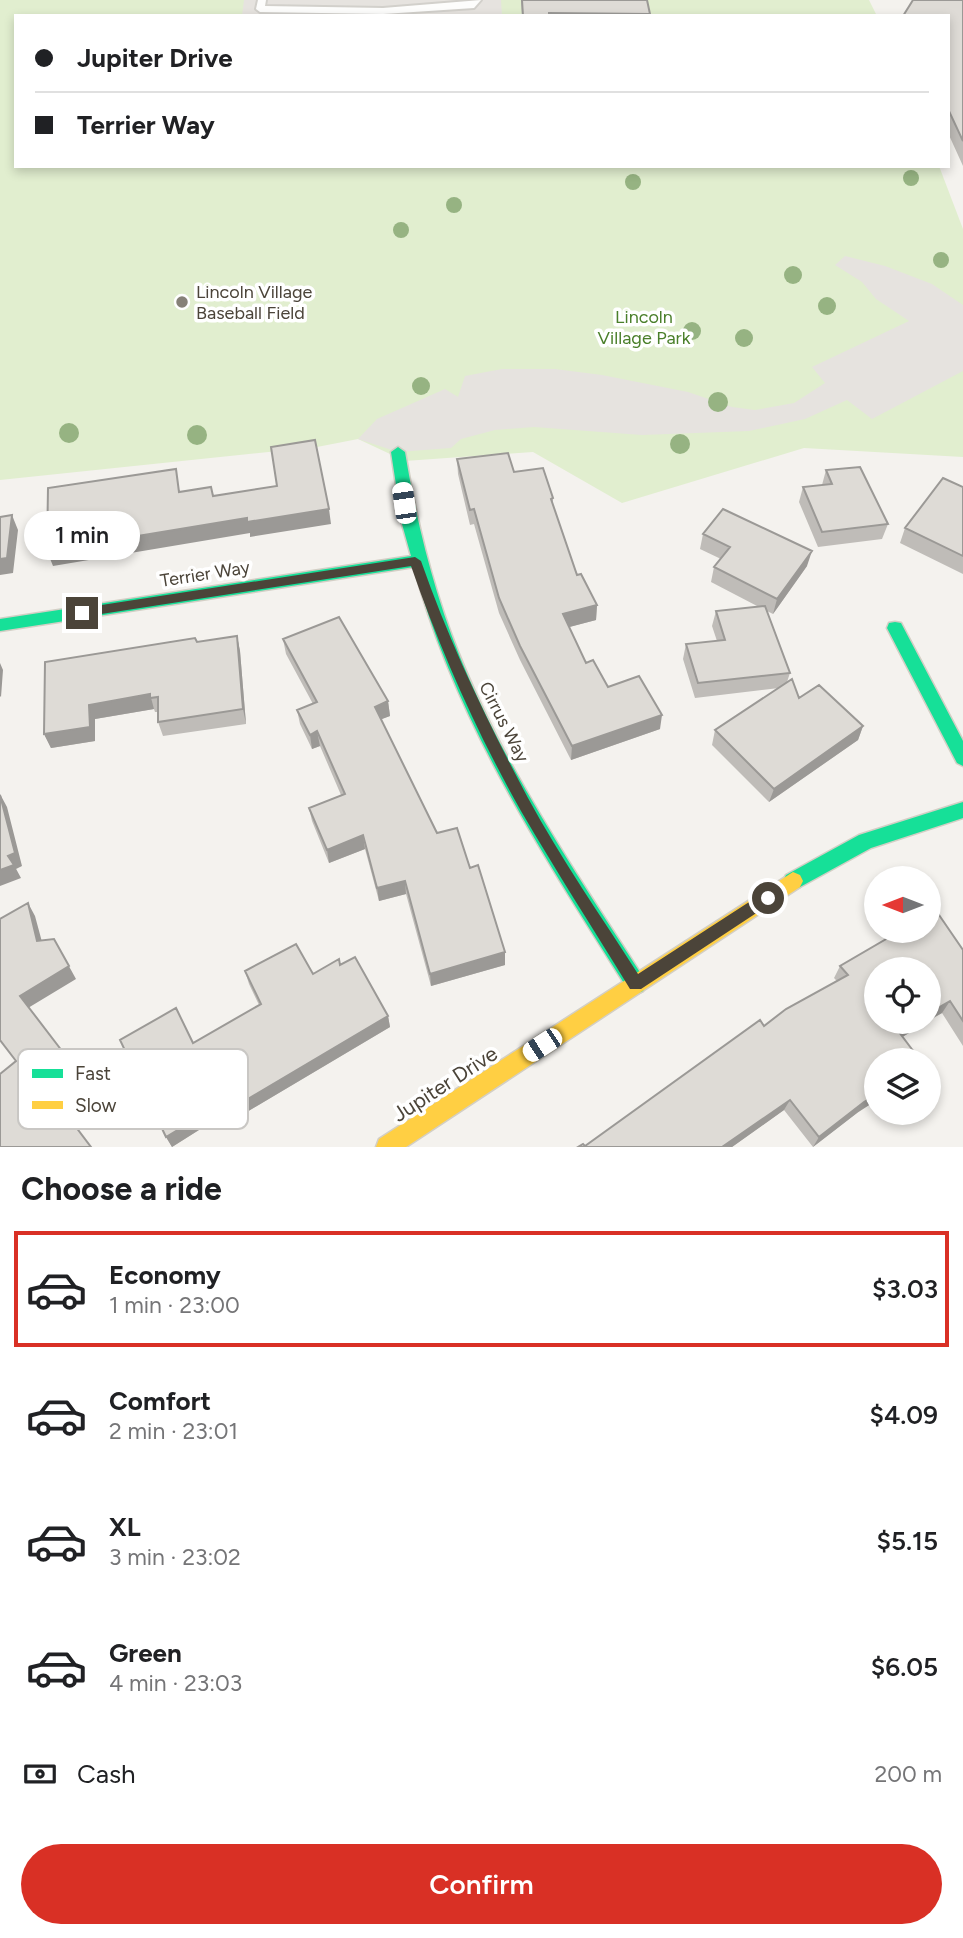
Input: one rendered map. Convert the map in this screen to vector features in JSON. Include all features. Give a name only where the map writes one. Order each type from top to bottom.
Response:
[{"type":"street","name":"Cirrus Way","points":[[398,453],[415,561],[463,684],[525,805],[636,984]]},
{"type":"street","name":"Terrier Way","points":[[0,625],[415,561]]},
{"type":"street","points":[[895,628],[963,758]]},
{"type":"street","name":"Jupiter Drive","points":[[387,1147],[790,883],[866,841],[963,810]]},
{"type":"lane","points":[[261,0],[260,9],[383,11],[474,5],[477,0]]},
{"type":"green space","name":"Lincoln Village Park","points":[[0,0],[869,0],[876,14],[14,14],[14,168],[940,168],[963,229],[963,457],[804,448],[622,503],[533,452],[405,461],[358,439],[317,447],[0,480]]},
{"type":"shaded area","points":[[244,0],[501,0],[502,14],[242,14]]},
{"type":"shaded area","points":[[845,256],[885,266],[932,284],[963,305],[963,371],[872,419],[847,400],[805,419],[749,431],[642,435],[534,427],[495,430],[461,439],[451,448],[398,452],[358,439],[377,419],[445,389],[458,397],[465,376],[502,369],[555,369],[602,375],[688,392],[732,407],[755,410],[794,403],[825,383],[812,367],[909,321],[876,299],[862,282],[835,265]]},
{"type":"building","points":[[522,0],[647,0],[650,14],[549,13],[523,14]]},
{"type":"building","points":[[913,0],[963,0],[963,141],[950,113],[950,14],[904,14]]},
{"type":"building","points":[[315,440],[329,509],[247,522],[247,518],[47,551],[48,488],[176,469],[179,492],[211,487],[213,496],[277,486],[271,447]]},
{"type":"building","points":[[508,453],[514,472],[543,468],[577,575],[581,574],[597,605],[563,614],[586,663],[593,660],[608,687],[639,676],[662,715],[572,746],[520,646],[499,598],[474,509],[470,510],[457,459]]},
{"type":"building","points":[[860,467],[888,524],[822,532],[803,487],[832,484],[826,470]]},
{"type":"building","points":[[943,478],[963,487],[963,556],[905,528]]},
{"type":"building","points":[[723,509],[812,551],[777,599],[714,567],[730,547],[703,534]]},
{"type":"building","points":[[12,515],[7,558],[0,559],[0,517]]},
{"type":"building","points":[[765,606],[790,673],[698,683],[686,644],[725,640],[716,611]]},
{"type":"building","points":[[339,617],[388,701],[375,707],[437,833],[457,828],[470,868],[478,865],[505,952],[430,974],[405,881],[377,888],[363,835],[327,850],[309,808],[345,794],[317,731],[310,735],[297,710],[317,702],[283,639]]},
{"type":"building","points":[[237,636],[243,709],[158,722],[158,697],[150,698],[150,694],[89,705],[90,727],[44,734],[45,662],[195,638],[197,642]]},
{"type":"building","points":[[792,679],[799,698],[819,685],[863,726],[774,789],[715,730]]},
{"type":"building","points":[[0,795],[15,853],[8,856],[14,865],[0,870]]},
{"type":"building","points":[[28,903],[37,941],[54,939],[69,966],[20,996],[61,1049],[18,1049],[18,1129],[77,1129],[91,1147],[0,1147],[0,1074],[16,1061],[0,1040],[0,919]]},
{"type":"building","points":[[942,919],[963,950],[963,1021],[950,1001],[941,1006],[941,957],[864,957],[864,1034],[900,1034],[911,1048],[864,1048],[864,1102],[819,1137],[790,1100],[722,1147],[578,1147],[583,1144],[585,1146],[760,1020],[764,1026],[786,1009],[848,975],[840,966],[879,943],[942,943]]},
{"type":"building","points":[[296,944],[313,974],[339,959],[340,965],[355,957],[388,1016],[248,1099],[248,1049],[124,1049],[120,1040],[176,1008],[193,1043],[261,1004],[245,971]]},
{"type":"building","points":[[162,1129],[179,1129],[166,1137]]},
{"type":"traffic: fast","points":[[398,452],[410,524],[429,595],[455,663],[521,796],[636,984]]},
{"type":"traffic: fast","points":[[0,625],[416,561]]},
{"type":"traffic: fast","points":[[895,628],[963,758]]},
{"type":"traffic: fast","points":[[793,881],[866,841],[963,810]]},
{"type":"traffic: slow","points":[[387,1147],[793,881]]},
{"type":"place","name":"Lincoln Village Baseball Field","points":[[182,302]]},
{"type":"route","points":[[82,613],[415,561],[463,684],[525,805],[636,984],[768,898]]}]
